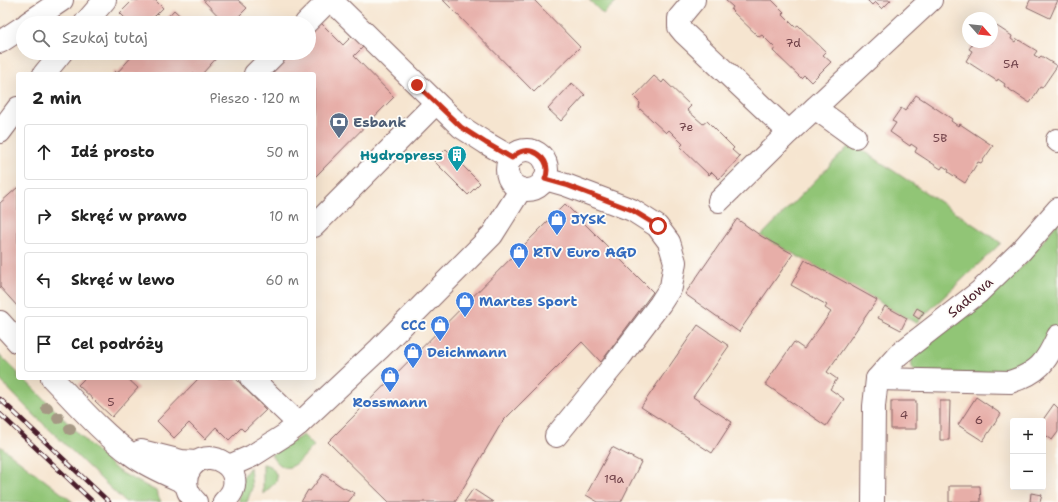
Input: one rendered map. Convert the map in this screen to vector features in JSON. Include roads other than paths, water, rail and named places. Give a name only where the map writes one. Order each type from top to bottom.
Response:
[{"type":"street","points":[[38,16],[62,0]]},
{"type":"street","points":[[91,16],[105,0]]},
{"type":"street","points":[[313,16],[330,0],[461,127],[512,158]]},
{"type":"street","points":[[694,0],[679,18],[679,27],[789,132]]},
{"type":"street","points":[[719,201],[789,132],[931,0]]},
{"type":"street","points":[[0,42],[16,31]]},
{"type":"street","points":[[46,72],[55,60]]},
{"type":"street","points":[[257,72],[269,60]]},
{"type":"street","points":[[316,224],[436,103]]},
{"type":"street","points":[[815,108],[855,137]]},
{"type":"street","points":[[0,132],[16,111]]},
{"type":"street","points":[[529,150],[538,154],[545,161],[547,170],[545,179],[539,187],[530,190],[521,190],[513,184],[508,176],[508,166],[512,158],[520,152],[529,150]]},
{"type":"street","points":[[545,179],[566,185],[632,210],[658,226],[669,242],[675,262],[670,286],[660,304],[614,365],[556,436]]},
{"type":"street","points":[[229,466],[252,456],[285,435],[299,424],[379,349],[486,242],[521,190]]},
{"type":"street","name":"Sadowa","points":[[877,379],[898,355],[979,292],[1021,251],[1058,209]]},
{"type":"street","points":[[0,322],[16,340]]},
{"type":"street","points":[[873,502],[874,406],[877,379],[1010,382],[1023,378],[1043,364],[1051,352],[1058,336]]},
{"type":"street","points":[[54,380],[106,434],[132,455],[159,471],[186,483]]},
{"type":"street","points":[[253,380],[299,424]]},
{"type":"street","points":[[119,444],[181,461],[196,462],[207,458],[219,459],[229,466],[235,481],[234,489],[229,500]]},
{"type":"street","points":[[196,462],[188,471],[186,483],[191,497],[196,502]]},
{"type":"railway","points":[[0,399],[109,502]]},
{"type":"railway","points":[[0,414],[93,502]]},
{"type":"place","name":"Esbank","points":[[339,139]]},
{"type":"place","name":"Hydropress","points":[[457,172]]},
{"type":"place","name":"JYSK","points":[[557,236]]},
{"type":"place","name":"RTV Euro AGD","points":[[519,269]]},
{"type":"place","name":"Martes Sport","points":[[465,318]]},
{"type":"place","name":"CCC","points":[[440,342]]},
{"type":"place","name":"Deichmann","points":[[413,369]]},
{"type":"place","name":"Rossmann","points":[[390,393]]}]
